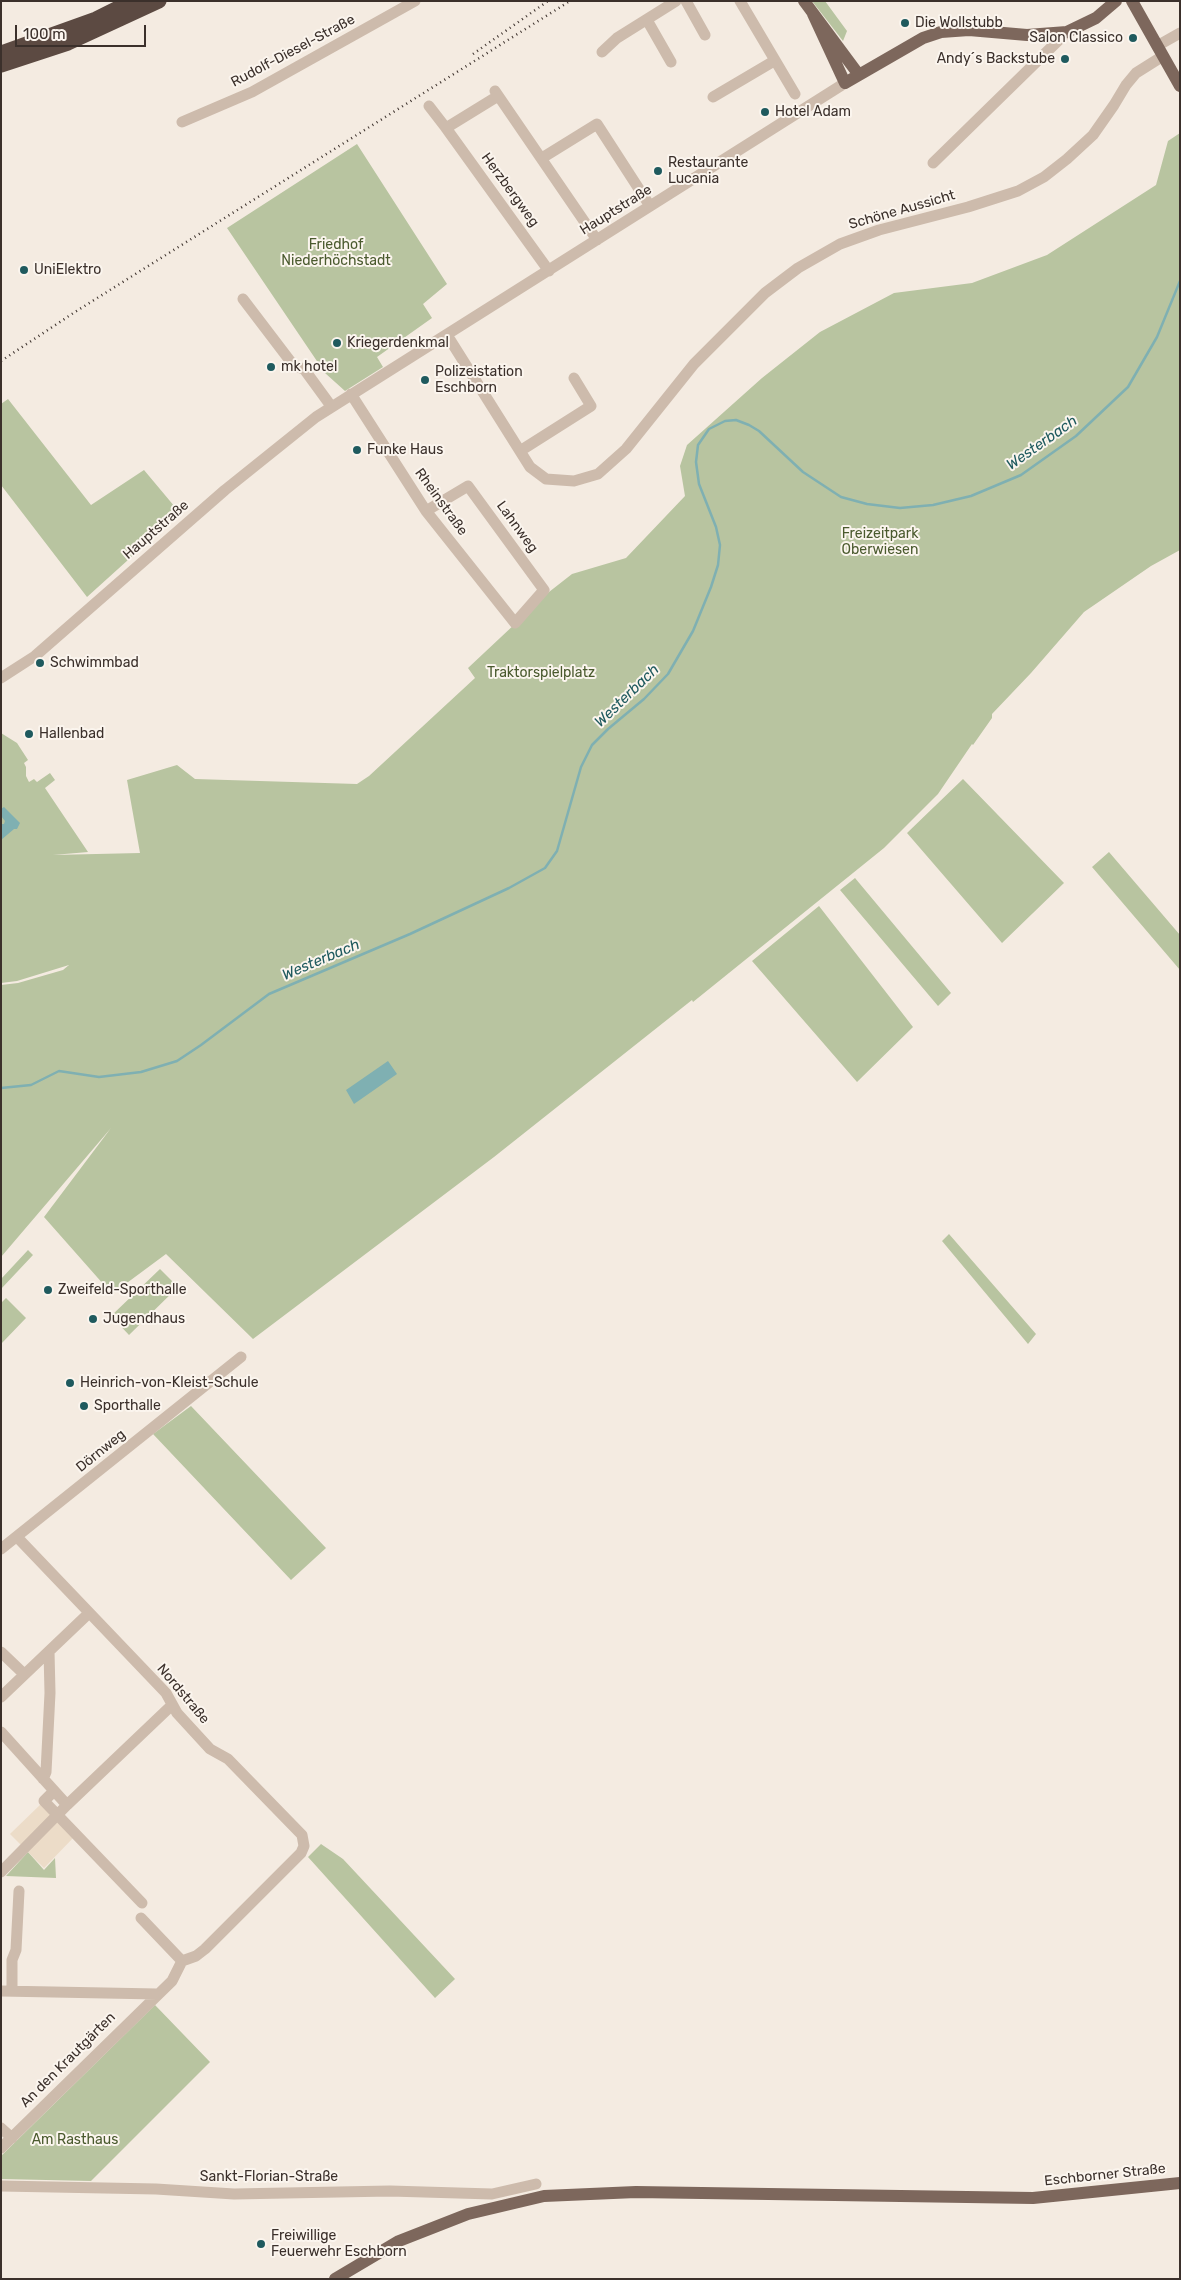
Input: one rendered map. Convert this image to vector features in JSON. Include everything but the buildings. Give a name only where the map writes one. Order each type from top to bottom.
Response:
[{"type":"highway","points":[[1,52],[96,18],[132,1]]},
{"type":"highway","points":[[1,65],[68,42],[159,1]]},
{"type":"main road","points":[[804,1],[859,75]]},
{"type":"main road","name":"Hauptstraße","points":[[845,84],[923,38],[941,32],[969,30],[1027,35],[1067,32],[1096,18],[1116,1]]},
{"type":"main road","points":[[1132,1],[1180,86]]},
{"type":"main road","points":[[813,14],[845,84]]},
{"type":"main road","name":"Eschborner Straße","points":[[335,2279],[399,2241],[468,2214],[544,2196],[636,2192],[1033,2198],[1180,2182]]},
{"type":"street","name":"Rudolf-Diesel-Straße","points":[[182,122],[252,92],[415,1]]},
{"type":"street","points":[[602,52],[617,38],[676,1]]},
{"type":"street","points":[[686,1],[704,35]]},
{"type":"street","points":[[740,1],[795,94]]},
{"type":"street","points":[[646,20],[671,62]]},
{"type":"street","points":[[933,163],[1067,32]]},
{"type":"street","name":"Schöne Aussicht","points":[[447,335],[530,467],[546,479],[574,481],[598,474],[626,449],[659,406],[707,351],[765,293],[798,268],[840,244],[879,230],[968,207],[1018,191],[1044,177],[1093,135],[1136,73],[1180,33]]},
{"type":"street","points":[[713,98],[774,61]]},
{"type":"street","name":"Hauptstraße","points":[[1,678],[35,656],[219,496],[295,433],[331,406],[845,84]]},
{"type":"street","points":[[446,128],[496,93],[597,240]]},
{"type":"street","name":"Herzbergweg","points":[[430,106],[549,271]]},
{"type":"street","points":[[542,158],[597,124],[650,206]]},
{"type":"street","points":[[243,299],[294,366],[304,369],[331,406]]},
{"type":"street","points":[[520,451],[591,406],[574,378]]},
{"type":"street","name":"Rheinstraße","points":[[351,394],[426,511],[515,623]]},
{"type":"street","name":"Lahnweg","points":[[426,511],[468,486],[544,590],[515,623]]},
{"type":"street","name":"Dörnweg","points":[[1,1549],[242,1357]]},
{"type":"street","name":"Nordstraße","points":[[16,1537],[166,1693],[172,1705],[210,1749],[228,1759],[302,1835],[304,1846],[301,1853],[206,1949],[196,1956],[182,1961]]},
{"type":"street","points":[[1,1697],[88,1614]]},
{"type":"street","points":[[43,1779],[46,1772],[49,1651]]},
{"type":"street","points":[[1,1652],[24,1674]]},
{"type":"street","points":[[1,1872],[172,1705]]},
{"type":"street","points":[[1,1732],[68,1805]]},
{"type":"street","points":[[54,1791],[44,1801],[142,1903]]},
{"type":"street","points":[[7,1991],[12,1960],[16,1950],[19,1891]]},
{"type":"street","points":[[141,1918],[182,1961]]},
{"type":"street","name":"An den Krautgärten","points":[[1,2148],[172,1981],[182,1961]]},
{"type":"street","name":"An den Krautgärten","points":[[7,1991],[157,1994]]},
{"type":"street","points":[[1,2128],[12,2138]]},
{"type":"street","name":"Sankt-Florian-Straße","points":[[1,2186],[156,2189],[234,2194],[390,2191],[492,2194],[536,2184]]},
{"type":"green space","points":[[812,1],[825,1],[847,31],[843,41]]},
{"type":"green space","name":"Freizeitpark Oberwiesen","points":[[1180,133],[1180,550],[1151,566],[1084,612],[992,714],[992,718],[938,794],[884,848],[693,1002],[692,1000],[494,1157],[253,1339],[166,1254],[112,1294],[44,1217],[111,1128],[1,1257],[1,985],[18,983],[63,970],[69,965],[17,981],[1,983],[1,733],[17,743],[28,760],[24,763],[29,782],[34,779],[37,782],[50,773],[55,780],[45,788],[88,852],[53,855],[140,853],[127,780],[177,765],[195,779],[357,784],[369,776],[475,678],[468,668],[549,592],[572,574],[626,558],[685,496],[680,466],[687,445],[762,378],[820,332],[894,293],[972,283],[1047,255],[1156,185],[1168,141]]},
{"type":"green space","name":"Friedhof Niederhöchstadt","points":[[357,144],[447,284],[423,304],[432,318],[377,357],[383,367],[345,391],[325,373],[227,228]]},
{"type":"green space","points":[[8,399],[91,505],[144,470],[180,513],[87,597],[1,485],[1,404]]},
{"type":"green space","points":[[963,779],[1064,883],[1002,943],[907,833]]},
{"type":"green space","points":[[1109,852],[1180,935],[1180,970],[1092,867]]},
{"type":"green space","points":[[855,878],[951,993],[938,1006],[840,890]]},
{"type":"green space","points":[[819,906],[913,1027],[857,1082],[752,961]]},
{"type":"green space","points":[[949,1234],[1036,1334],[1028,1344],[942,1241]]},
{"type":"green space","points":[[28,1250],[33,1255],[1,1289],[1,1279]]},
{"type":"green space","points":[[160,1269],[178,1287],[129,1335],[111,1316]]},
{"type":"green space","points":[[6,1298],[26,1318],[1,1344],[1,1303]]},
{"type":"green space","points":[[191,1406],[326,1548],[291,1580],[153,1434]]},
{"type":"green space","points":[[321,1844],[343,1859],[455,1979],[435,1998],[308,1857]]},
{"type":"green space","points":[[28,1852],[44,1870],[55,1858],[56,1878],[6,1876]]},
{"type":"green space","name":"Am Rasthaus","points":[[155,2005],[210,2062],[91,2181],[1,2179],[1,2156]]},
{"type":"shaded area","points":[[44,1801],[76,1835],[44,1868],[10,1834]]},
{"type":"water","points":[[4,807],[20,823],[17,829],[14,829],[1,840],[1,824],[4,824],[5,821],[1,816],[1,809]]},
{"type":"water","points":[[388,1061],[397,1074],[354,1104],[346,1090]]},
{"type":"waterway","name":"Westerbach","points":[[1,1088],[31,1085],[59,1071],[99,1077],[141,1072],[177,1061],[269,994],[410,934],[509,888],[545,868],[557,851],[581,767],[592,745],[644,699],[668,674],[693,631],[711,587],[718,565],[720,545],[716,527],[699,484],[696,462],[698,445],[709,429],[725,421],[736,420],[749,425],[759,431],[803,472],[841,497],[867,504],[900,508],[933,505],[971,496],[1021,475],[1076,436],[1128,387],[1157,337],[1180,281]]},
{"type":"railway","points":[[473,54],[548,1]]},
{"type":"railway","points":[[1,361],[75,312],[570,1]]},
{"type":"place","name":"Die Wollstubb","points":[[905,23]]},
{"type":"place","name":"Salon Classico","points":[[1133,38]]},
{"type":"place","name":"Andy´s Backstube","points":[[1065,59]]},
{"type":"place","name":"Hotel Adam","points":[[765,112]]},
{"type":"place","name":"Restaurante Lucania","points":[[658,171]]},
{"type":"place","name":"UniElektro","points":[[24,270]]},
{"type":"place","name":"Kriegerdenkmal","points":[[337,343]]},
{"type":"place","name":"mk hotel","points":[[271,367]]},
{"type":"place","name":"Polizeistation Eschborn","points":[[425,380]]},
{"type":"place","name":"Funke Haus","points":[[357,450]]},
{"type":"place","name":"Schwimmbad","points":[[40,663]]},
{"type":"place","name":"Hallenbad","points":[[29,734]]},
{"type":"place","name":"Zweifeld-Sporthalle","points":[[48,1290]]},
{"type":"place","name":"Jugendhaus","points":[[93,1319]]},
{"type":"place","name":"Heinrich-von-Kleist-Schule","points":[[70,1383]]},
{"type":"place","name":"Sporthalle","points":[[84,1406]]},
{"type":"place","name":"Freiwillige Feuerwehr Eschborn","points":[[261,2244]]},
{"type":"park label","name":"Traktorspielplatz","points":[[541,673]]}]
